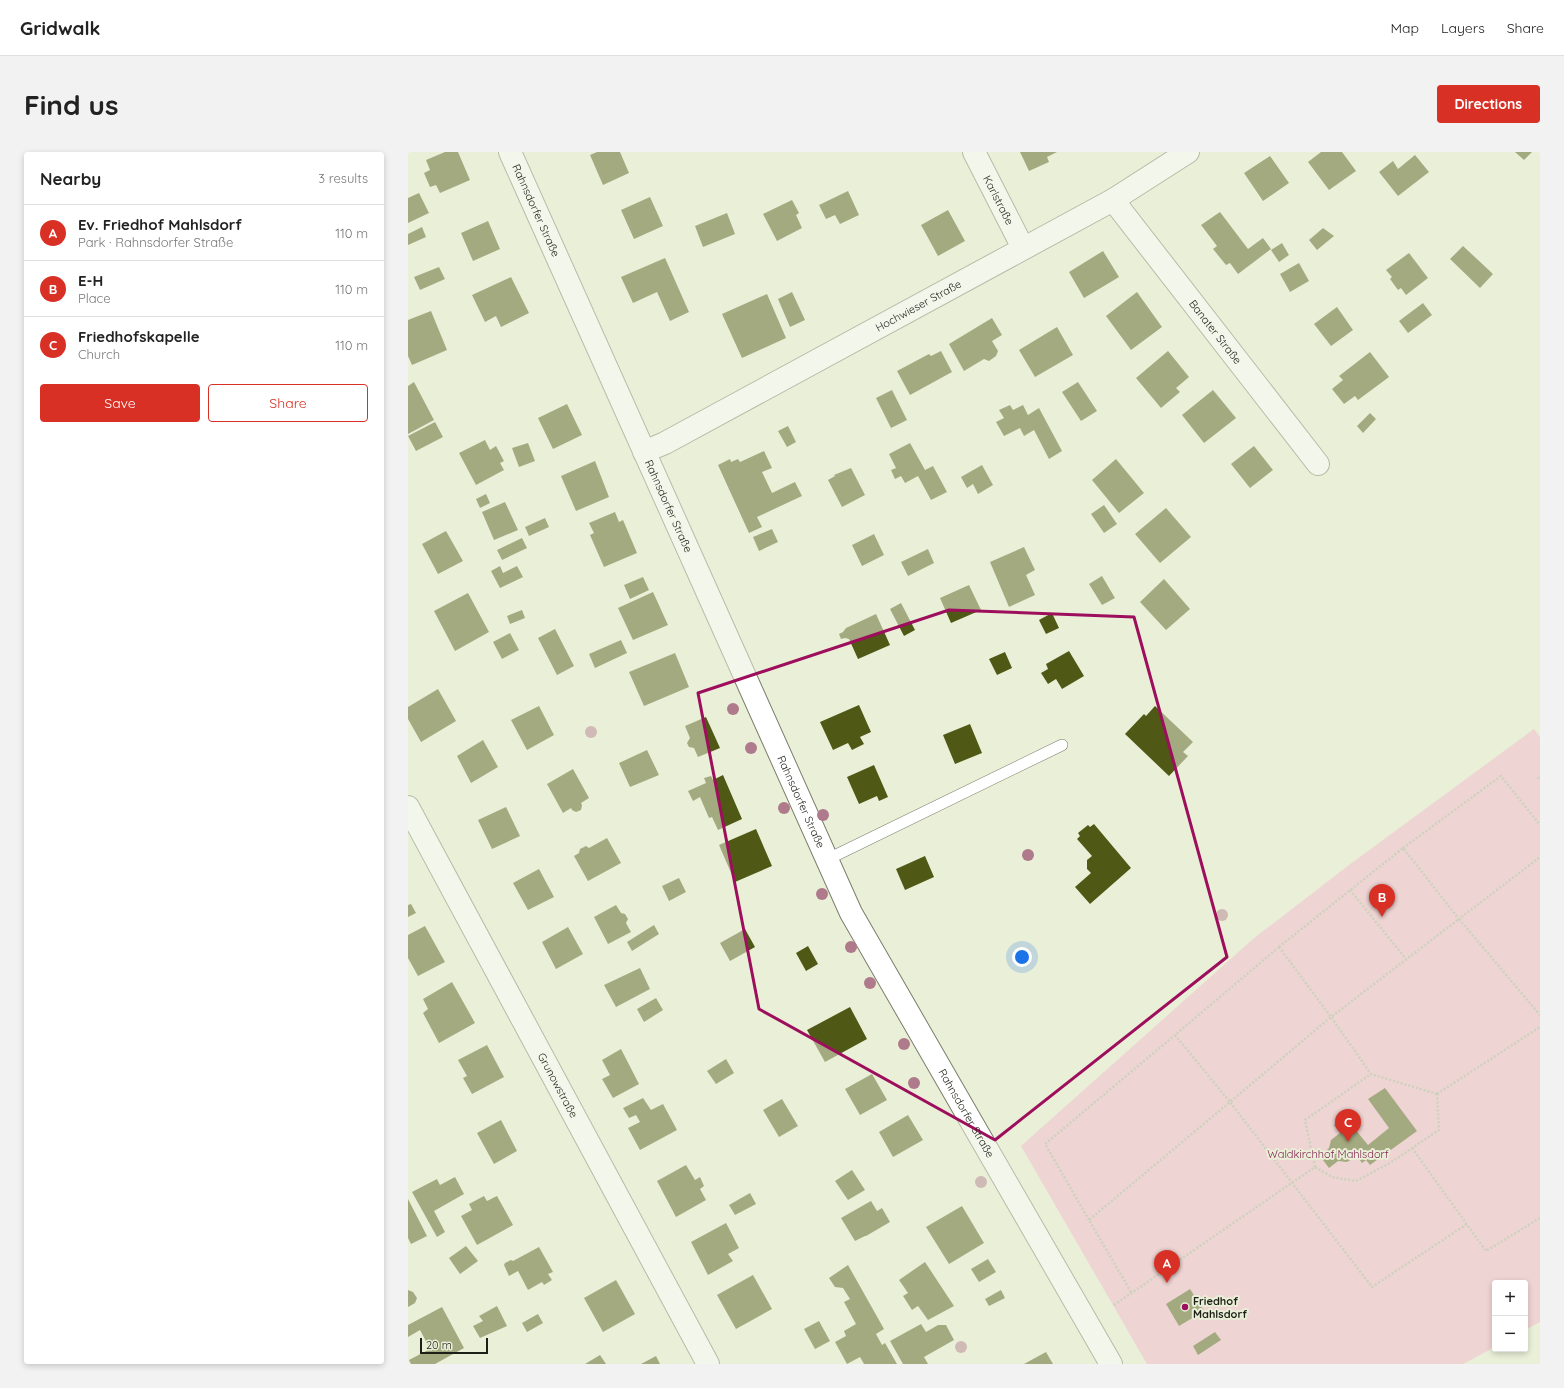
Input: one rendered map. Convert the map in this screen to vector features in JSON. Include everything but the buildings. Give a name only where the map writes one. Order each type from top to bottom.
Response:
[{"type":"street","name":"Rahnsdorfer Straße","points":[[510,152],[851,913],[1111,1364]]},
{"type":"street","name":"Karlstraße","points":[[974,152],[1023,248]]},
{"type":"street","name":"Hochwieser Straße","points":[[644,452],[676,438],[1113,200],[1188,152]]},
{"type":"street","name":"Banater Straße","points":[[1113,200],[1318,464]]},
{"type":"street","name":"Grunowstraße","points":[[408,807],[708,1364]]},
{"type":"lane","name":"Rahnsdorfer Straße","points":[[826,860],[1062,745]]},
{"type":"path","points":[[1131,1292],[1045,1144],[1279,947],[1402,848],[1501,776],[1540,824]]},
{"type":"path","points":[[1402,848],[1459,919],[1540,1015]]},
{"type":"path","points":[[1089,1220],[1330,1017],[1540,857]]},
{"type":"path","points":[[1350,890],[1406,959]]},
{"type":"path","points":[[1279,947],[1371,1074],[1437,1094],[1540,1027]]},
{"type":"path","points":[[1175,1035],[1230,1102],[1372,1287],[1467,1224]]},
{"type":"path","points":[[1371,1074],[1305,1120],[1315,1167],[1332,1177],[1356,1181],[1390,1163],[1439,1130],[1437,1094]]},
{"type":"path","points":[[1412,1148],[1486,1251],[1540,1218]]},
{"type":"path","points":[[1114,1305],[1315,1167]]},
{"type":"highlighted area","points":[[949,610],[1134,617],[1227,957],[995,1140],[759,1009],[698,693]]},
{"type":"green space","name":"Waldkirchhof Mahlsdorf","points":[[1534,729],[1540,737],[1540,1322],[1528,1328],[1528,1280],[1492,1280],[1492,1349],[1463,1364],[1147,1364],[1021,1146],[1253,939],[1349,865]]},
{"type":"place","name":"E-H","points":[[1382,917]]},
{"type":"place","name":"Friedhofskapelle","points":[[1348,1142]]},
{"type":"place","name":"Ev. Friedhof Mahlsdorf","points":[[1167,1283]]},
{"type":"place","name":"Friedhof Mahlsdorf","points":[[1185,1307]]}]
